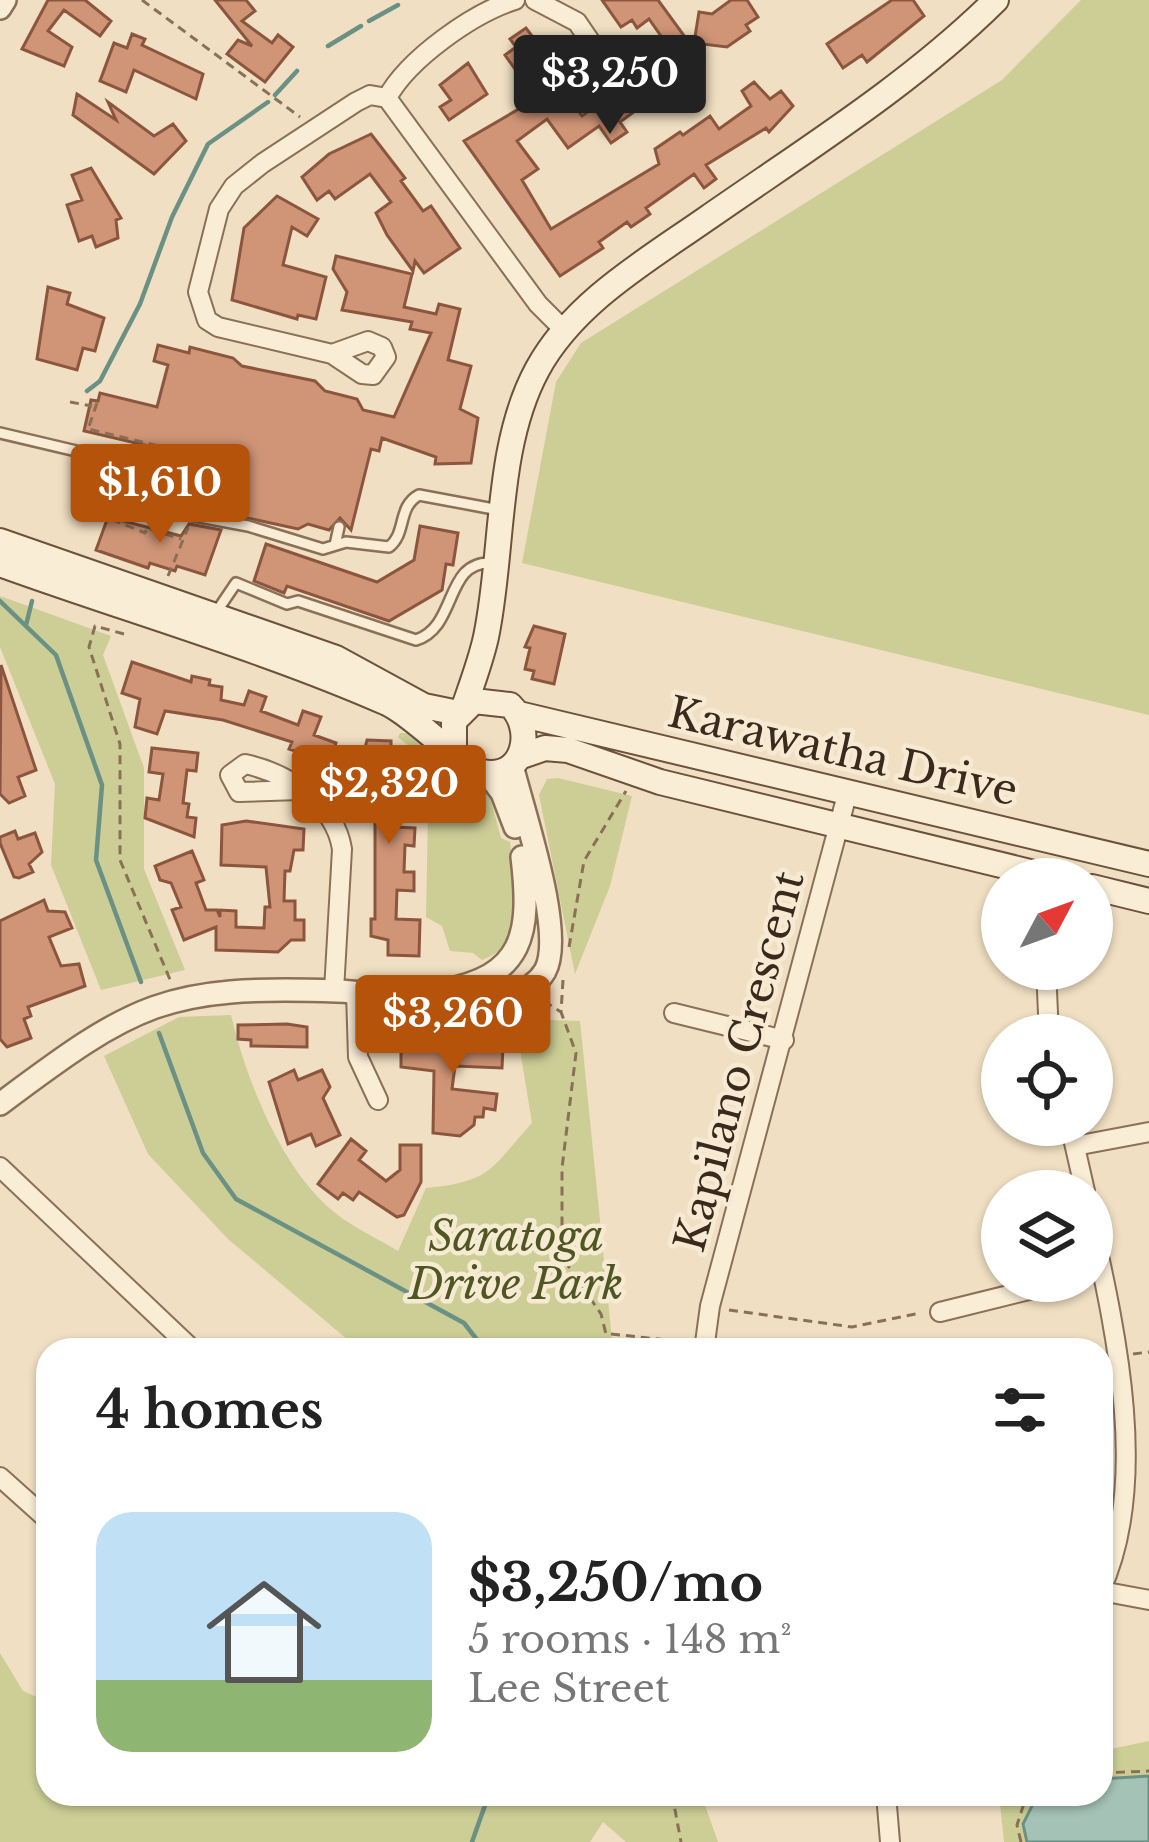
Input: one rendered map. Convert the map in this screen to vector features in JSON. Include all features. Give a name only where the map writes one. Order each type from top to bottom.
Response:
[{"type":"main road","points":[[454,751],[451,731],[486,639],[525,398],[538,367],[590,304],[944,50],[996,0]]},
{"type":"main road","points":[[0,542],[336,658],[424,706],[461,710],[508,706]]},
{"type":"main road","points":[[0,564],[351,688],[395,707],[468,766],[506,765],[526,735],[508,706],[486,639]]},
{"type":"main road","name":"Karawatha Drive","points":[[508,706],[1149,864]]},
{"type":"main road","name":"Karawatha Drive","points":[[506,765],[545,748],[568,750],[660,782],[981,860]]},
{"type":"main road","points":[[1113,892],[1149,901]]},
{"type":"street","points":[[387,98],[415,61],[485,12],[515,0]]},
{"type":"street","points":[[535,0],[577,22],[605,63]]},
{"type":"street","points":[[332,353],[218,327],[207,320],[198,292],[219,208],[234,186],[370,95],[387,98],[538,304],[565,332]]},
{"type":"street","points":[[0,1104],[92,1035],[169,999],[216,990],[345,991],[503,1001],[534,985],[547,967],[547,912],[506,765]]},
{"type":"street","points":[[416,995],[488,978],[504,967],[524,931],[528,904],[520,840],[502,794],[506,765]]},
{"type":"street","points":[[300,790],[330,815],[343,848],[345,991],[358,1057],[377,1100]]},
{"type":"street","name":"Kapilano Crescent","points":[[705,1338],[848,791]]},
{"type":"street","points":[[1066,858],[1070,844]]},
{"type":"street","points":[[674,1013],[784,1040]]},
{"type":"street","points":[[1113,1139],[1149,1132]]},
{"type":"street","points":[[1075,1146],[1080,1170]]},
{"type":"street","points":[[0,1167],[180,1338]]},
{"type":"street","points":[[940,1312],[981,1302]]},
{"type":"street","points":[[1107,1302],[1124,1355],[1138,1444],[1134,1500],[1113,1567]]},
{"type":"street","points":[[0,1477],[36,1509]]},
{"type":"street","points":[[1113,1571],[1144,1598]]},
{"type":"street","points":[[1113,1592],[1144,1598]]},
{"type":"street","points":[[887,1806],[890,1842]]},
{"type":"lane","points":[[0,433],[178,475],[168,512]]},
{"type":"lane","points":[[99,455],[89,491],[248,526],[323,549],[335,544],[388,547],[398,538],[408,502],[419,495],[504,512]]},
{"type":"lane","points":[[335,544],[339,527]]},
{"type":"lane","points":[[215,614],[236,583],[287,604],[298,601],[416,640],[431,635],[446,618],[459,575],[479,562],[497,563]]},
{"type":"path","points":[[142,0],[304,119]]},
{"type":"path","points":[[70,402],[95,405],[88,429],[213,459],[201,511]]},
{"type":"path","points":[[188,467],[210,473]]},
{"type":"path","points":[[84,508],[145,532],[146,528],[181,539]]},
{"type":"path","points":[[168,576],[181,539],[197,523]]},
{"type":"path","points":[[124,634],[95,626],[89,647],[120,744],[120,860],[172,982]]},
{"type":"path","points":[[569,947],[584,861],[628,789]]},
{"type":"path","points":[[565,967],[561,1012],[576,1053],[562,1168],[562,1257],[610,1338]]},
{"type":"path","points":[[538,995],[561,1012]]},
{"type":"path","points":[[710,1306],[852,1327],[940,1312]]},
{"type":"path","points":[[610,1334],[641,1338]]},
{"type":"path","points":[[1124,1355],[1149,1352]]},
{"type":"path","points":[[1113,1772],[1149,1771]]},
{"type":"path","points":[[674,1806],[681,1842]]},
{"type":"path","points":[[1021,1842],[1017,1825],[1024,1806]]},
{"type":"green space","points":[[1081,0],[1149,0],[1149,715],[522,563],[556,382],[581,343],[1002,80]]},
{"type":"green space","points":[[0,596],[111,636],[103,655],[144,768],[144,869],[185,970],[101,990],[51,865],[55,784],[0,647]]},
{"type":"green space","points":[[411,733],[458,778],[489,793],[501,838],[510,842],[518,893],[517,925],[499,950],[482,960],[473,953],[450,951],[442,926],[426,917],[429,763],[398,737]]},
{"type":"green space","points":[[547,779],[632,796],[610,886],[575,974],[539,795]]},
{"type":"green space","name":"Saratoga Drive Park","points":[[231,1015],[256,1094],[298,1172],[334,1212],[398,1251],[426,1188],[478,1177],[532,1123],[515,1019],[580,1021],[612,1338],[346,1338],[228,1239],[148,1154],[104,1056],[179,1017]]},
{"type":"green space","points":[[0,1653],[23,1691],[36,1697],[36,1806],[705,1806],[718,1842],[626,1842],[603,1822],[590,1842],[0,1842]]},
{"type":"green space","points":[[1149,1741],[1149,1842],[1004,1842],[1000,1806],[1113,1806],[1113,1748]]},
{"type":"shaded area","points":[[1149,1776],[1149,1842],[1027,1842],[1023,1824],[1032,1806],[1113,1806],[1113,1778]]},
{"type":"building","points":[[48,0],[85,0],[111,21],[100,36],[64,10],[48,31],[72,47],[64,66],[22,49]]},
{"type":"building","points":[[215,0],[246,0],[255,11],[242,21],[272,43],[278,35],[293,47],[265,82],[227,54],[238,40],[252,46]]},
{"type":"building","points":[[602,0],[658,0],[704,63],[650,109],[646,103],[620,122],[627,132],[611,143],[599,126],[568,148],[547,119],[517,141],[538,169],[522,180],[551,229],[659,164],[655,149],[680,132],[683,135],[710,116],[719,129],[751,106],[742,91],[754,82],[770,99],[781,91],[793,106],[769,132],[766,128],[706,165],[716,179],[704,188],[694,174],[646,208],[650,214],[631,227],[627,222],[599,242],[603,248],[560,276],[464,141],[536,99],[505,55],[516,47],[510,39],[526,28],[535,40],[541,37],[548,47],[543,51],[570,81],[561,87],[582,116],[599,104],[603,110],[617,100],[620,104],[652,81],[645,72],[670,49],[649,19],[637,28],[632,20],[621,27]]},
{"type":"building","points":[[731,0],[747,0],[758,17],[746,25],[750,31],[727,47],[694,43],[699,12],[712,14]]},
{"type":"building","points":[[892,0],[913,0],[924,16],[867,62],[862,55],[843,68],[827,44]]},
{"type":"building","points":[[132,34],[145,39],[142,45],[203,74],[196,99],[134,70],[126,92],[100,81],[114,43],[127,48]]},
{"type":"building","points":[[468,63],[487,94],[449,120],[440,107],[451,100],[440,85]]},
{"type":"building","points":[[77,94],[116,120],[108,102],[154,136],[173,124],[186,141],[154,174],[73,115]]},
{"type":"building","points":[[371,134],[423,211],[431,206],[460,248],[424,273],[415,261],[413,271],[387,235],[376,213],[391,202],[370,174],[335,199],[329,191],[317,200],[302,177],[329,154]]},
{"type":"building","points":[[91,168],[121,218],[116,220],[118,238],[96,247],[92,236],[79,241],[67,205],[82,200],[72,175]]},
{"type":"building","points":[[277,196],[318,219],[307,236],[292,227],[283,265],[326,277],[316,319],[298,315],[297,319],[232,300],[244,228]]},
{"type":"building","points":[[336,256],[412,274],[404,307],[436,314],[439,304],[460,309],[448,360],[471,366],[460,409],[478,418],[471,463],[435,464],[436,457],[382,438],[379,451],[371,449],[351,530],[340,518],[329,530],[308,524],[298,529],[193,506],[208,453],[187,455],[84,431],[91,400],[98,401],[100,393],[157,407],[168,365],[154,361],[158,345],[189,353],[190,347],[233,358],[242,366],[315,381],[325,391],[357,399],[363,410],[394,417],[431,333],[410,329],[412,322],[342,310],[347,292],[333,269]]},
{"type":"building","points":[[48,287],[70,293],[67,304],[104,318],[95,351],[83,348],[77,370],[37,359]]},
{"type":"building","points":[[108,517],[181,536],[189,524],[221,530],[205,575],[177,566],[175,571],[150,563],[148,568],[96,550]]},
{"type":"building","points":[[420,526],[458,533],[453,565],[446,564],[442,590],[389,621],[287,586],[284,593],[254,581],[266,544],[377,582],[414,560]]},
{"type":"building","points":[[534,626],[565,634],[554,684],[532,679],[534,671],[525,669],[530,648],[525,647]]},
{"type":"building","points":[[132,662],[191,682],[192,676],[210,680],[209,685],[222,687],[221,700],[244,705],[249,691],[266,697],[261,711],[298,725],[303,711],[321,717],[314,735],[336,743],[329,762],[289,749],[292,742],[223,720],[165,711],[157,734],[135,727],[140,699],[122,693]]},
{"type":"building","points":[[1,665],[36,770],[18,777],[25,796],[9,803],[0,794]]},
{"type":"building","points":[[367,740],[391,741],[391,758],[402,758],[401,785],[411,786],[410,804],[397,803],[395,827],[415,828],[414,846],[405,845],[404,872],[414,872],[414,891],[397,890],[396,919],[420,920],[419,956],[388,955],[388,940],[371,936],[375,801],[360,800],[358,776]]},
{"type":"building","points":[[152,748],[198,753],[196,771],[187,770],[183,803],[189,804],[187,817],[196,818],[194,837],[145,818],[147,798],[159,800],[163,774],[149,772]]},
{"type":"building","points":[[246,821],[304,829],[303,850],[294,850],[290,871],[285,871],[284,901],[295,901],[295,920],[304,920],[304,940],[291,940],[278,952],[216,950],[216,927],[184,940],[172,910],[181,907],[171,883],[160,880],[155,866],[192,851],[204,880],[196,883],[206,910],[217,910],[220,917],[220,910],[236,911],[236,927],[264,928],[265,907],[270,907],[266,867],[221,865],[222,825]]},
{"type":"building","points":[[15,831],[18,839],[35,833],[42,852],[29,864],[33,872],[19,878],[14,877],[0,843],[0,837]]},
{"type":"building","points":[[44,900],[48,911],[65,912],[72,928],[49,937],[61,966],[79,964],[85,986],[28,1007],[31,1016],[24,1019],[31,1038],[7,1047],[0,1039],[0,921]]},
{"type":"building","points":[[238,1025],[307,1027],[307,1047],[251,1046],[251,1040],[238,1039]]},
{"type":"building","points":[[420,1030],[482,1037],[481,1047],[503,1047],[502,1068],[455,1066],[452,1089],[497,1094],[495,1110],[484,1108],[483,1117],[475,1117],[474,1125],[460,1136],[433,1133],[434,1071],[401,1067],[401,1047],[411,1047]]},
{"type":"building","points":[[294,1070],[298,1080],[322,1070],[330,1087],[323,1098],[340,1135],[316,1146],[311,1134],[288,1144],[269,1082]]},
{"type":"building","points":[[351,1139],[366,1151],[359,1160],[386,1181],[400,1170],[400,1145],[421,1145],[421,1182],[404,1215],[397,1217],[359,1192],[353,1200],[343,1193],[338,1199],[318,1184]]},
{"type":"waterway","points":[[369,21],[398,5]]},
{"type":"waterway","points":[[328,46],[361,26]]},
{"type":"waterway","points":[[275,95],[297,71]]},
{"type":"waterway","points":[[87,391],[100,381],[140,304],[172,217],[208,144],[268,102]]},
{"type":"waterway","points":[[0,601],[56,655],[102,785],[96,860],[141,982]]},
{"type":"waterway","points":[[26,625],[32,601]]},
{"type":"waterway","points":[[159,1033],[203,1153],[236,1199],[464,1323],[476,1338]]},
{"type":"waterway","points":[[472,1842],[485,1806]]}]
